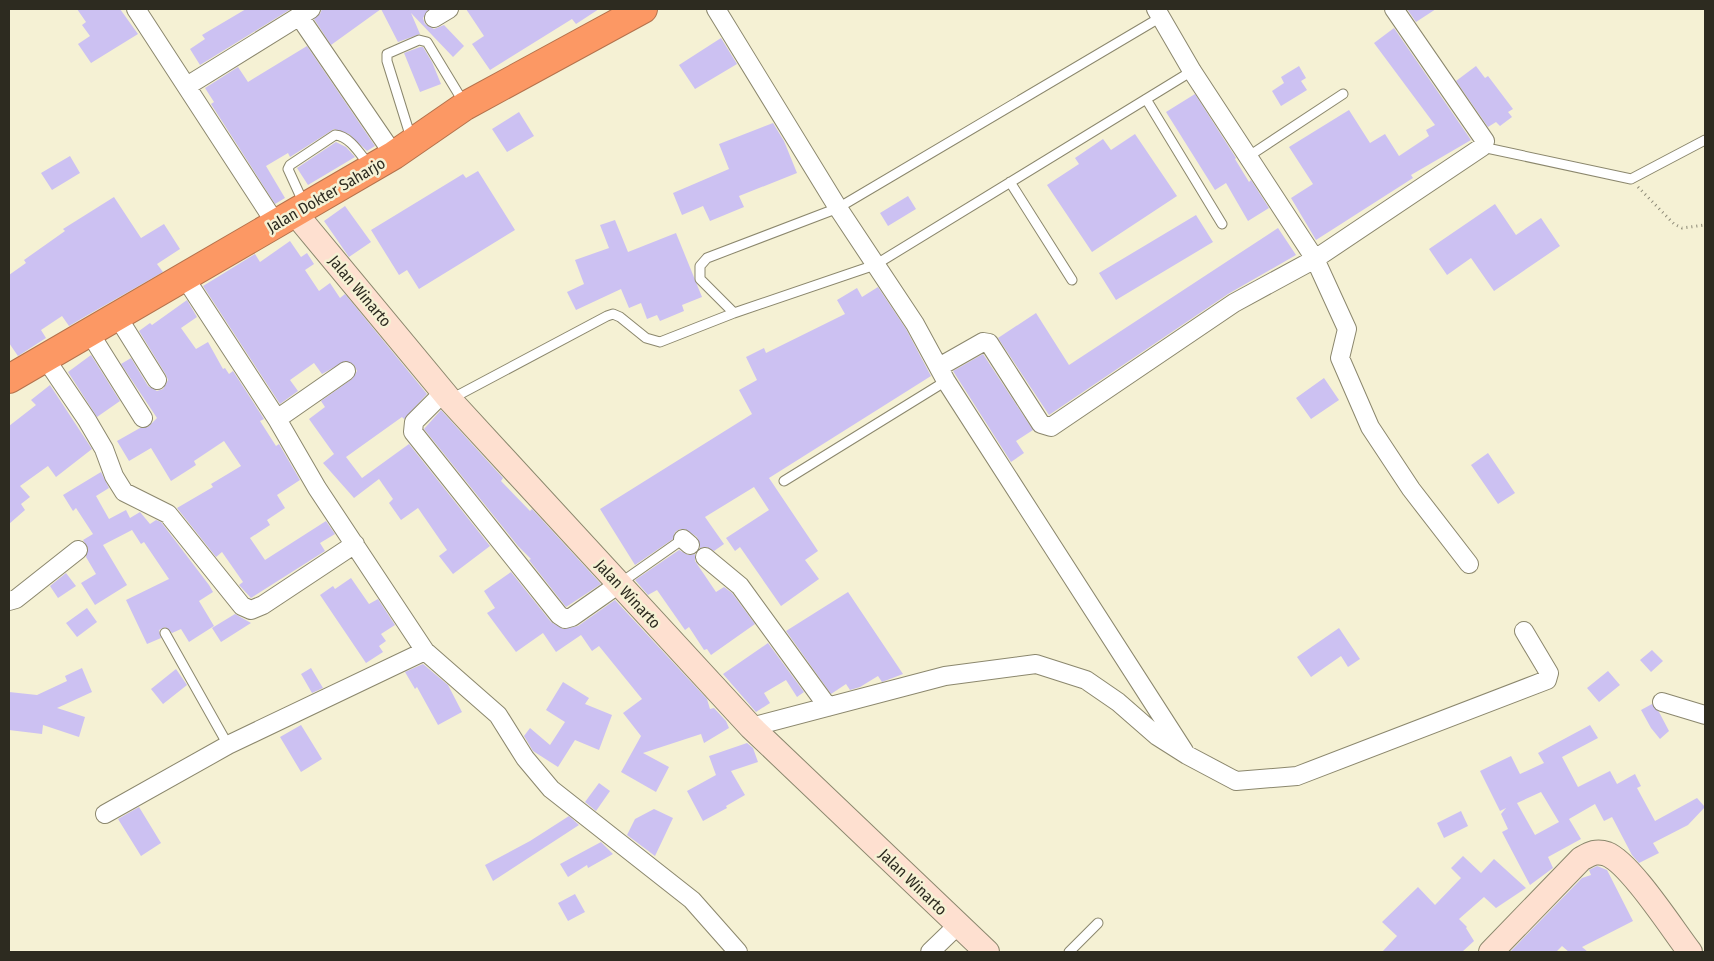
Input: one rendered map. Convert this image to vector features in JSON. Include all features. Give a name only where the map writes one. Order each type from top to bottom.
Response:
[{"type":"highway","name":"Jalan Dokter Saharjo","points":[[9,379],[185,278],[392,155],[465,106],[643,9]]},
{"type":"street","points":[[136,9],[187,86],[292,214]]},
{"type":"street","points":[[716,9],[838,208],[915,324],[942,374],[1188,755]]},
{"type":"street","points":[[942,374],[983,342],[990,343],[1041,424],[1052,427],[1234,304],[1315,259],[1482,147],[1485,141],[1394,9]]},
{"type":"street","points":[[187,86],[305,12],[392,155]]},
{"type":"street","points":[[1158,13],[1192,71],[1315,259],[1347,329],[1340,358],[1370,427],[1411,489],[1468,564]]},
{"type":"street","name":"Jalan Winarto","points":[[292,214],[447,396],[751,727],[987,952]]},
{"type":"street","points":[[185,278],[277,419],[317,488],[356,544],[424,651],[498,715],[525,758],[551,789],[692,900],[738,952]]},
{"type":"street","points":[[117,316],[157,380]]},
{"type":"street","points":[[89,332],[142,418]]},
{"type":"street","points":[[45,358],[104,449],[114,476],[124,492],[168,514],[242,606],[251,610],[263,605],[356,544]]},
{"type":"street","points":[[277,419],[346,371]]},
{"type":"street","points":[[447,396],[414,422],[413,432],[559,615],[566,619],[572,617],[619,584]]},
{"type":"street","points":[[9,601],[16,599],[78,550]]},
{"type":"street","points":[[705,557],[740,586],[828,707]]},
{"type":"street","points":[[751,727],[945,676],[1036,664],[1086,680],[1118,702],[1157,736],[1188,755],[1236,780],[1297,776],[1370,750],[1547,680],[1549,673],[1524,631]]},
{"type":"street","points":[[105,814],[228,745],[424,651]]},
{"type":"street","points":[[1662,702],[1705,715]]},
{"type":"street","points":[[1491,952],[1581,859],[1594,852],[1607,854],[1619,862],[1632,876],[1690,952]]},
{"type":"street","points":[[930,952],[958,924]]},
{"type":"lane","points":[[734,313],[700,279],[700,266],[707,258],[838,208],[1158,13]]},
{"type":"lane","points":[[292,214],[288,169],[290,165],[335,135],[392,155],[387,54],[420,40],[427,42],[465,106]]},
{"type":"lane","points":[[447,396],[613,314],[620,317],[646,338],[660,342],[734,313],[875,265],[1192,71]]},
{"type":"lane","points":[[1249,156],[1343,94]]},
{"type":"lane","points":[[1146,99],[1222,224]]},
{"type":"lane","points":[[1482,147],[1631,179],[1705,140]]},
{"type":"lane","points":[[1010,182],[1072,280]]},
{"type":"lane","points":[[784,481],[942,374]]},
{"type":"lane","points":[[619,584],[687,542]]},
{"type":"lane","points":[[165,633],[228,745]]},
{"type":"lane","points":[[1069,952],[1098,923]]},
{"type":"path","points":[[1631,179],[1674,224],[1682,228],[1705,225]]},
{"type":"building","points":[[77,9],[120,9],[138,34],[91,63],[78,44],[90,36],[82,25],[86,22]]},
{"type":"building","points":[[246,9],[291,9],[200,65],[190,49],[205,39],[202,35]]},
{"type":"building","points":[[322,9],[381,9],[331,45],[314,19],[320,14]]},
{"type":"building","points":[[381,9],[429,9],[423,18],[425,24],[434,29],[444,25],[464,46],[453,57],[411,13],[420,34],[398,42]]},
{"type":"building","points":[[466,9],[599,9],[576,24],[572,19],[490,70],[472,44],[484,36]]},
{"type":"building","points":[[1407,9],[1436,9],[1416,22]]},
{"type":"building","points":[[1394,28],[1471,140],[1411,175],[1413,178],[1316,240],[1291,198],[1313,184],[1289,147],[1349,110],[1370,143],[1385,134],[1399,156],[1429,136],[1426,130],[1435,125],[1374,43]]},
{"type":"building","points":[[721,38],[737,64],[695,89],[679,65]]},
{"type":"building","points":[[307,46],[375,146],[367,151],[349,134],[334,129],[290,157],[288,153],[266,166],[285,198],[275,204],[211,104],[214,102],[205,88],[238,67],[248,82]]},
{"type":"building","points":[[423,47],[432,62],[441,84],[420,92],[404,53]]},
{"type":"building","points":[[1299,66],[1306,78],[1301,81],[1307,90],[1281,106],[1272,91],[1284,83],[1281,77]]},
{"type":"building","points":[[1476,66],[1485,78],[1488,76],[1513,109],[1508,112],[1512,117],[1500,126],[1496,122],[1488,127],[1456,81]]},
{"type":"building","points":[[1195,94],[1249,182],[1251,180],[1269,208],[1248,221],[1226,183],[1215,190],[1166,112]]},
{"type":"building","points":[[519,112],[534,136],[507,152],[492,129]]},
{"type":"building","points":[[773,123],[784,141],[797,173],[739,196],[744,207],[710,221],[703,206],[682,215],[673,193],[729,169],[719,144]]},
{"type":"building","points":[[1135,134],[1177,196],[1092,252],[1047,185],[1079,164],[1075,158],[1103,139],[1111,150]]},
{"type":"building","points":[[336,142],[346,147],[355,157],[308,185],[297,168]]},
{"type":"building","points":[[70,156],[80,173],[52,190],[41,173]]},
{"type":"building","points":[[478,171],[515,230],[419,289],[407,270],[399,275],[371,230],[463,174],[466,178]]},
{"type":"building","points":[[908,196],[916,209],[888,226],[880,213]]},
{"type":"building","points":[[114,197],[141,238],[164,224],[180,249],[157,264],[163,272],[69,326],[62,316],[41,330],[46,338],[18,356],[9,343],[9,275],[26,263],[24,260],[65,231],[63,229]]},
{"type":"building","points":[[1495,204],[1516,235],[1541,218],[1560,246],[1494,291],[1471,258],[1447,275],[1429,249]]},
{"type":"building","points":[[345,206],[371,242],[349,257],[324,221]]},
{"type":"building","points":[[1196,215],[1213,242],[1116,300],[1099,273]]},
{"type":"building","points":[[615,220],[628,252],[676,233],[702,297],[682,305],[684,311],[660,321],[657,315],[647,319],[641,303],[629,308],[621,289],[576,310],[567,292],[584,284],[575,260],[609,248],[600,225]]},
{"type":"building","points":[[1278,228],[1296,255],[1228,294],[1049,415],[998,338],[1036,313],[1069,365]]},
{"type":"building","points":[[290,241],[301,257],[307,253],[314,264],[305,270],[319,291],[330,283],[340,298],[345,294],[427,394],[404,419],[402,417],[346,457],[362,478],[409,444],[490,546],[453,574],[439,556],[447,550],[418,508],[401,520],[389,503],[393,499],[379,479],[354,498],[323,463],[334,454],[309,419],[325,407],[321,401],[352,379],[357,371],[354,365],[345,361],[322,374],[314,363],[290,380],[298,391],[280,404],[203,286],[255,254],[260,262]]},
{"type":"building","points":[[878,287],[906,329],[931,376],[769,478],[818,551],[805,560],[819,579],[781,606],[740,547],[735,551],[726,538],[769,510],[754,487],[705,517],[724,544],[714,551],[707,547],[700,548],[697,537],[685,529],[680,529],[675,532],[673,539],[635,565],[600,509],[752,414],[739,390],[757,380],[746,357],[764,348],[766,353],[845,314],[837,300],[857,288],[862,297]]},
{"type":"building","points":[[187,300],[197,317],[181,328],[196,349],[208,342],[223,369],[225,368],[229,374],[233,371],[264,419],[260,421],[276,446],[279,444],[300,480],[277,495],[285,508],[267,520],[270,525],[250,538],[265,560],[326,521],[335,534],[320,543],[325,551],[251,598],[239,585],[243,582],[222,552],[216,557],[177,508],[213,487],[211,484],[241,466],[224,441],[194,461],[196,465],[171,481],[151,448],[129,461],[117,441],[140,428],[148,427],[157,418],[121,364],[131,358],[148,386],[157,391],[163,389],[168,380],[166,375],[139,331],[150,323],[152,325]]},
{"type":"building","points":[[983,354],[1033,430],[1016,441],[1024,453],[1011,462],[953,371]]},
{"type":"building","points":[[91,355],[120,401],[97,417],[68,372]]},
{"type":"building","points":[[1324,378],[1339,400],[1311,419],[1296,398]]},
{"type":"building","points":[[50,385],[92,449],[56,477],[48,466],[20,486],[30,497],[21,504],[25,510],[9,524],[9,426],[36,405],[31,400]]},
{"type":"building","points":[[441,410],[503,478],[501,481],[530,511],[532,509],[601,584],[566,607],[529,560],[531,559],[518,546],[424,429]]},
{"type":"building","points":[[1488,453],[1515,493],[1498,504],[1471,465]]},
{"type":"building","points":[[101,472],[109,488],[96,496],[109,519],[126,510],[130,518],[140,512],[150,524],[156,520],[161,522],[213,592],[199,601],[214,626],[189,642],[181,629],[172,633],[165,627],[159,630],[161,638],[147,644],[126,600],[169,579],[144,542],[141,544],[132,530],[103,545],[127,585],[95,605],[81,583],[96,574],[86,557],[88,548],[83,540],[93,534],[76,508],[73,511],[63,495]]},
{"type":"building","points":[[679,550],[688,555],[695,554],[695,561],[716,592],[724,587],[732,593],[755,624],[711,655],[707,649],[704,650],[689,627],[685,630],[657,590],[648,595],[635,580]]},
{"type":"building","points":[[511,572],[551,622],[563,629],[578,626],[615,600],[707,699],[710,709],[714,708],[726,721],[729,728],[704,743],[701,734],[643,753],[669,767],[656,792],[621,772],[641,736],[623,713],[642,699],[599,646],[592,651],[581,635],[556,652],[543,633],[516,652],[487,613],[495,608],[484,591]]},
{"type":"building","points":[[66,573],[76,586],[58,598],[50,586]]},
{"type":"building","points":[[351,578],[369,604],[378,599],[395,625],[381,634],[386,641],[379,646],[383,652],[366,663],[320,595],[333,586],[335,589]]},
{"type":"building","points":[[848,592],[903,674],[882,682],[878,676],[860,687],[850,690],[846,684],[831,694],[786,631]]},
{"type":"building","points":[[87,608],[97,622],[77,637],[66,623]]},
{"type":"building","points":[[235,614],[251,623],[221,642],[212,628]]},
{"type":"building","points":[[1339,628],[1360,659],[1348,667],[1341,656],[1311,677],[1297,657]]},
{"type":"building","points":[[768,643],[804,692],[797,697],[786,680],[764,693],[770,703],[756,712],[723,674]]},
{"type":"building","points":[[1652,650],[1663,661],[1651,672],[1640,660]]},
{"type":"building","points":[[423,664],[448,685],[462,712],[438,725],[417,687],[415,689],[405,672]]},
{"type":"building","points":[[82,668],[92,692],[57,708],[85,717],[79,737],[43,725],[42,734],[9,730],[9,692],[37,695],[67,681],[65,676]]},
{"type":"building","points":[[311,668],[323,688],[312,693],[301,674]]},
{"type":"building","points":[[176,669],[187,685],[163,704],[151,689]]},
{"type":"building","points":[[1608,671],[1620,685],[1599,702],[1587,688]]},
{"type":"building","points":[[563,682],[589,698],[585,704],[612,715],[599,750],[575,740],[558,767],[533,751],[524,736],[530,728],[550,745],[565,722],[546,710]]},
{"type":"building","points":[[1652,704],[1659,712],[1669,731],[1660,739],[1641,710]]},
{"type":"building","points":[[301,725],[322,759],[301,772],[280,737]]},
{"type":"building","points":[[1590,725],[1598,738],[1562,757],[1578,787],[1610,771],[1617,784],[1635,774],[1641,786],[1637,788],[1655,821],[1697,798],[1705,807],[1688,825],[1653,843],[1659,853],[1639,863],[1632,855],[1612,817],[1604,821],[1595,804],[1569,819],[1581,839],[1548,857],[1553,868],[1530,885],[1502,832],[1508,829],[1501,814],[1506,808],[1500,811],[1480,771],[1511,756],[1520,774],[1544,763],[1538,753]],"holes":[[[1541,792],[1559,822],[1535,835],[1517,803]]]},
{"type":"building","points":[[747,743],[753,748],[758,762],[731,771],[745,795],[726,806],[727,808],[703,821],[687,791],[716,775],[709,756]]},
{"type":"building","points":[[599,783],[610,791],[596,811],[585,802]]},
{"type":"building","points":[[139,807],[161,843],[141,856],[118,819]]},
{"type":"building","points":[[654,809],[673,818],[655,856],[627,835],[635,819]]},
{"type":"building","points":[[1461,811],[1468,826],[1444,838],[1437,823]]},
{"type":"building","points":[[569,816],[579,825],[493,881],[485,865],[530,841]]},
{"type":"building","points":[[601,842],[613,854],[588,868],[587,865],[568,877],[560,864]]},
{"type":"building","points":[[1463,856],[1481,873],[1494,859],[1526,888],[1496,908],[1484,897],[1459,919],[1467,927],[1474,941],[1462,952],[1382,952],[1397,936],[1382,922],[1418,887],[1435,905],[1461,878],[1451,868]]},
{"type":"building","points":[[1597,866],[1607,870],[1633,921],[1582,947],[1588,952],[1569,952],[1562,946],[1556,952],[1510,952],[1582,878],[1591,875],[1589,870]]},
{"type":"building","points":[[575,894],[585,912],[568,921],[558,903]]}]
